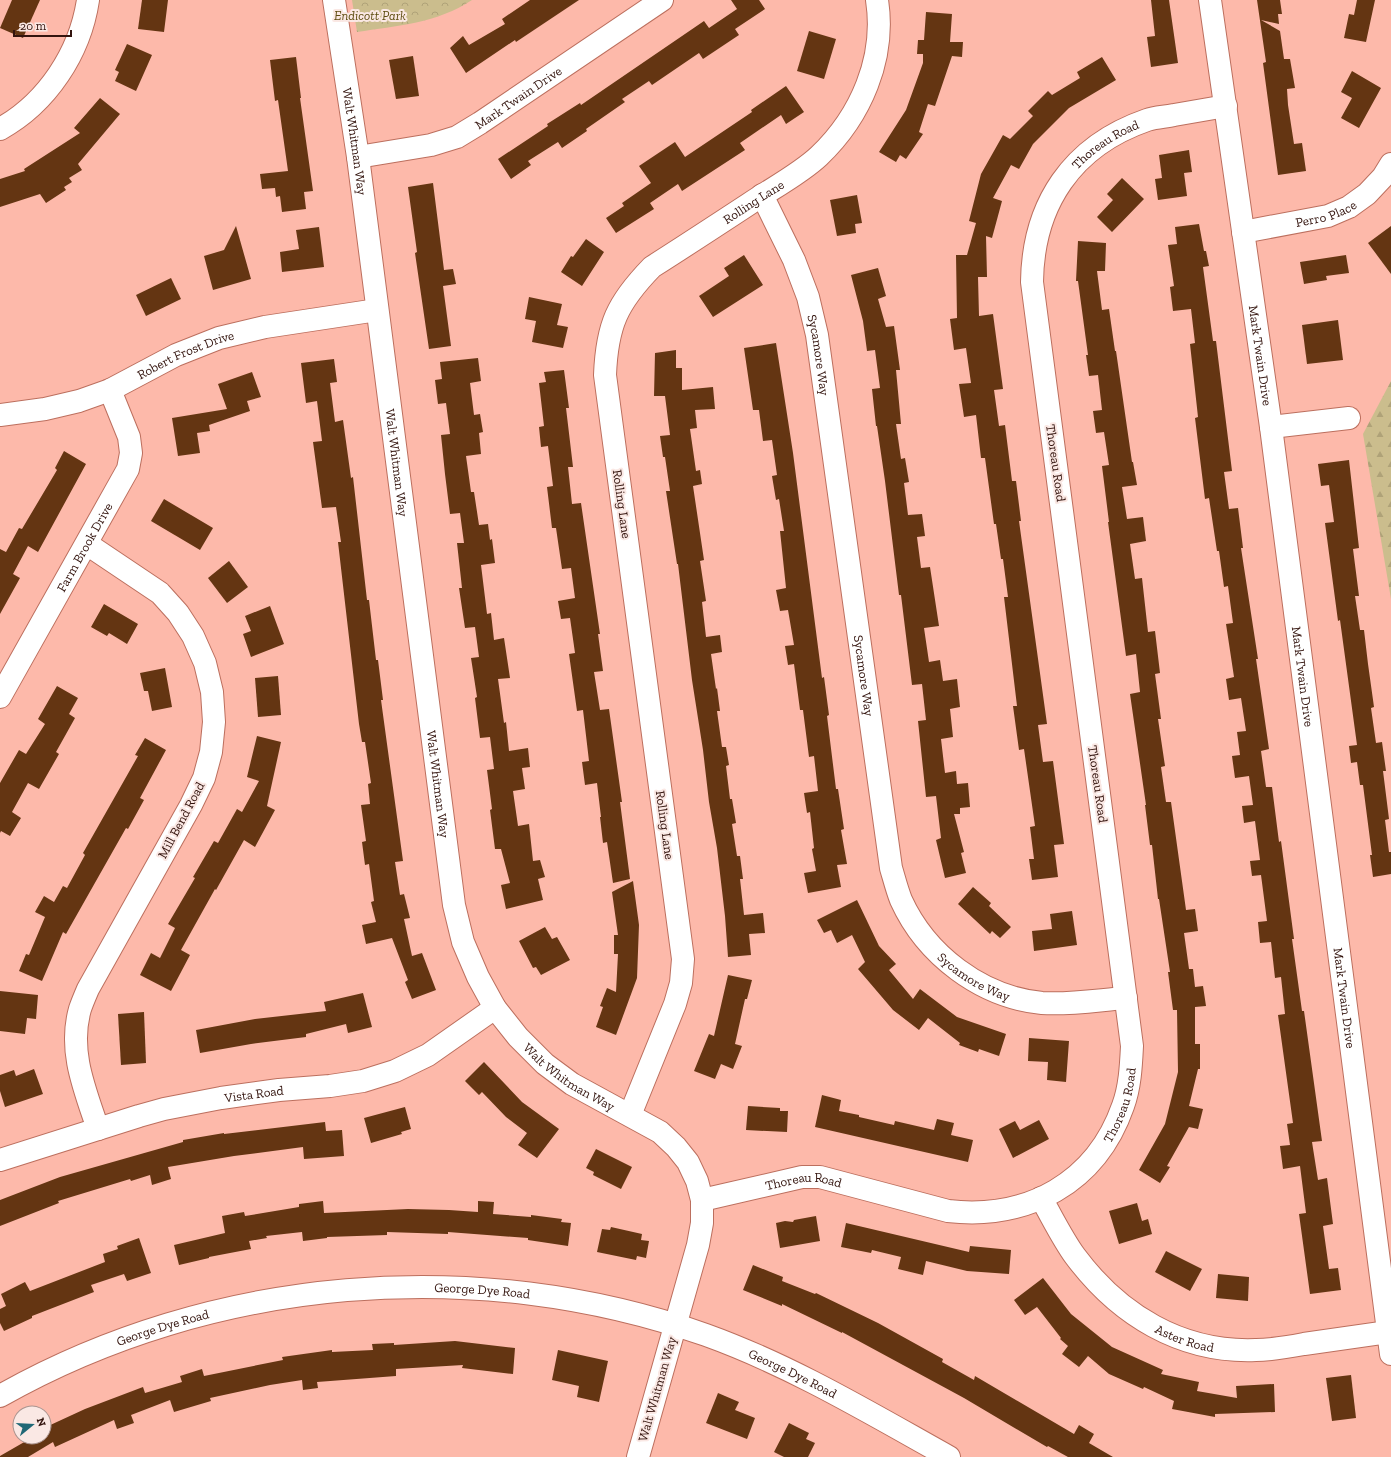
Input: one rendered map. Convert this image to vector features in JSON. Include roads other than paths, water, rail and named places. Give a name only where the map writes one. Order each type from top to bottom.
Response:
[{"type":"street","points":[[0,129],[34,105],[54,82],[71,55],[81,29],[88,0]]},
{"type":"street","name":"Walt Whitman Way","points":[[334,0],[358,157],[454,905],[463,942],[478,977],[495,1008],[518,1037],[545,1064],[572,1084],[660,1132],[676,1147],[688,1162],[697,1181],[702,1200],[702,1223],[699,1238],[638,1457]]},
{"type":"street","name":"Mark Twain Drive","points":[[358,157],[431,145],[457,137],[480,124],[662,0]]},
{"type":"street","name":"Rolling Lane","points":[[630,1115],[675,1004],[681,983],[683,959],[605,375],[606,349],[612,325],[622,302],[635,284],[652,267],[818,157],[839,134],[857,109],[868,84],[876,57],[879,29],[877,0]]},
{"type":"street","name":"Mark Twain Drive","points":[[1210,0],[1271,427],[1391,1354]]},
{"type":"street","name":"Thoreau Road","points":[[702,1200],[802,1177],[820,1177],[948,1211],[963,1213],[994,1212],[1019,1207],[1058,1189],[1080,1173],[1098,1155],[1112,1133],[1124,1105],[1130,1076],[1132,1046],[1032,282],[1032,260],[1038,232],[1046,208],[1060,184],[1079,160],[1099,144],[1123,130],[1149,120],[1226,106]]},
{"type":"street","name":"Perro Place","points":[[1243,232],[1328,216],[1349,207],[1367,194],[1383,177],[1391,164]]},
{"type":"street","name":"Sycamore Way","points":[[762,195],[794,260],[808,297],[817,335],[891,868],[901,900],[917,929],[936,952],[957,970],[982,986],[1010,996],[1040,1003],[1057,1004],[1126,998]]},
{"type":"street","name":"Robert Frost Drive","points":[[0,415],[80,401],[110,390],[176,355],[219,338],[265,326],[377,310]]},
{"type":"street","name":"Farm Brook Drive","points":[[0,697],[128,469],[131,453],[129,437],[110,390]]},
{"type":"street","points":[[1271,427],[1349,418]]},
{"type":"street","name":"Mill Bend Road","points":[[87,544],[160,593],[178,613],[193,636],[205,663],[212,692],[214,722],[211,752],[204,778],[191,805],[88,989],[80,1010],[76,1035],[77,1060],[82,1084],[98,1129]]},
{"type":"street","name":"Vista Road","points":[[0,1160],[158,1111],[221,1098],[279,1090],[330,1086],[376,1078],[395,1072],[428,1055],[495,1008]]},
{"type":"street","name":"Aster Road","points":[[1041,1198],[1074,1255],[1095,1280],[1119,1303],[1146,1322],[1164,1332],[1197,1344],[1228,1350],[1256,1350],[1388,1332]]},
{"type":"street","name":"George Dye Road","points":[[0,1396],[74,1359],[130,1337],[188,1319],[246,1304],[366,1288],[426,1287],[486,1289],[546,1296],[606,1307],[675,1325],[707,1336],[763,1358],[818,1384],[949,1457]]},
{"type":"park label","name":"Endicott Park","points":[[370,15]]}]
